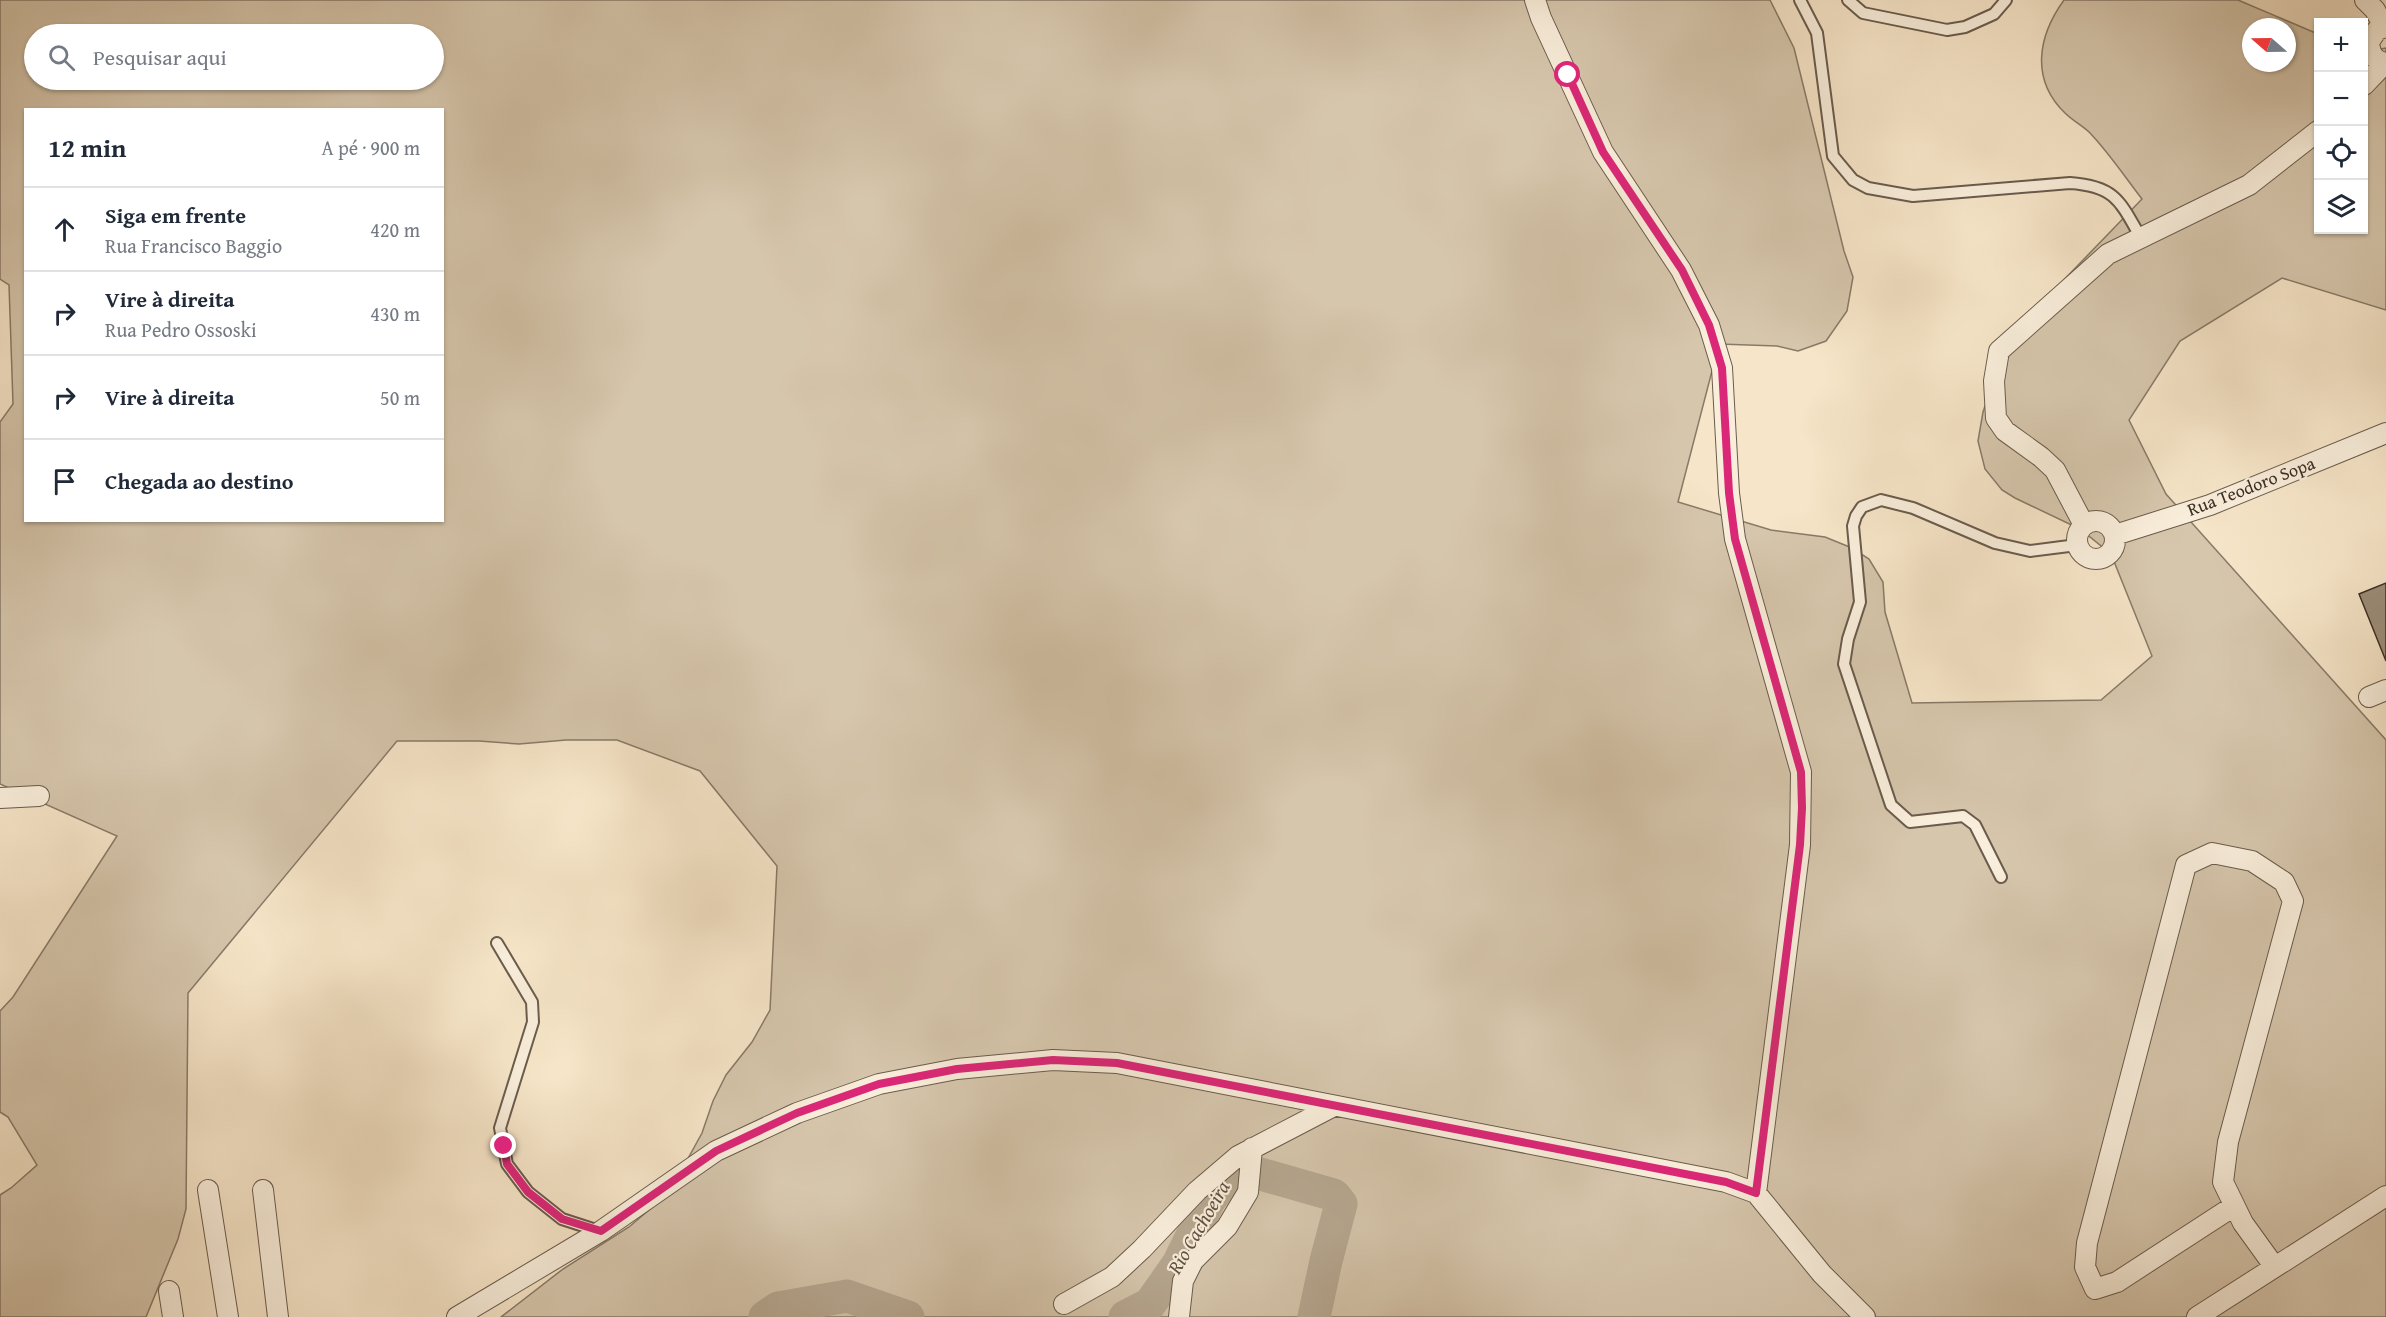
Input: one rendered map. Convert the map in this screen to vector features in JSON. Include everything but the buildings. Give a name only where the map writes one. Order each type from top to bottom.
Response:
[{"type":"street","points":[[1535,0],[1541,18],[1603,152],[1682,270],[1709,325],[1722,368],[1729,493],[1735,539],[1801,772],[1800,845],[1756,1193]]},
{"type":"street","points":[[2365,0],[2385,27],[2377,30],[2370,42],[2373,56],[2385,63],[2368,82]]},
{"type":"street","points":[[2084,525],[2055,470],[2006,431],[1996,418],[1994,381],[1999,351],[2108,254],[2249,185],[2314,135]]},
{"type":"street","name":"Rua Teodoro Sopa","points":[[2115,535],[2210,505],[2386,433]]},
{"type":"street","points":[[2098,521],[2111,528],[2115,535],[2113,550],[2101,559],[2086,557],[2077,545],[2077,537],[2084,525],[2098,521]]},
{"type":"street","points":[[0,798],[39,796]]},
{"type":"street","points":[[2234,1206],[2117,1282],[2095,1289],[2085,1267],[2086,1243],[2186,865],[2212,853],[2252,861],[2284,882],[2293,901],[2228,1142],[2223,1182],[2243,1223],[2274,1266]]},
{"type":"street","points":[[457,1317],[601,1231],[716,1151],[797,1113],[879,1084],[957,1069],[1053,1060],[1117,1063],[1726,1182],[1756,1193],[1822,1274],[1865,1317]]},
{"type":"street","points":[[1064,1304],[1112,1277],[1197,1191],[1238,1156],[1334,1106]]},
{"type":"street","points":[[1179,1317],[1183,1281],[1193,1261],[1227,1227],[1248,1192],[1252,1148]]},
{"type":"street","points":[[208,1190],[228,1317]]},
{"type":"street","points":[[263,1190],[278,1317]]},
{"type":"street","points":[[2197,1317],[2386,1196]]},
{"type":"street","points":[[169,1291],[173,1317]]},
{"type":"lane","points":[[1800,0],[1817,33],[1833,156],[1853,180],[1868,188],[1913,196],[2070,183],[2091,184],[2106,190],[2123,206],[2142,238]]},
{"type":"lane","points":[[1848,0],[1863,13],[1947,30],[1965,27],[1994,14],[2006,0]]},
{"type":"lane","points":[[2001,877],[1974,825],[1963,816],[1910,822],[1891,805],[1844,664],[1848,639],[1860,602],[1853,526],[1862,507],[1881,500],[1913,508],[1995,543],[2030,551],[2077,545]]},
{"type":"lane","points":[[497,943],[531,1002],[533,1022],[501,1128],[507,1164],[528,1192],[562,1219],[601,1231]]},
{"type":"shaded area","points":[[0,0],[1770,0],[1794,48],[1844,251],[1853,277],[1847,311],[1826,341],[1798,351],[1777,346],[1719,344],[1678,502],[1771,530],[1825,537],[1852,548],[1869,559],[1883,582],[1885,612],[1912,703],[2101,700],[2152,656],[2111,554],[2080,529],[2002,490],[1985,469],[1978,441],[1983,412],[1996,374],[2028,317],[2142,199],[2097,141],[2065,113],[2046,86],[2042,72],[2042,57],[2048,28],[2064,0],[2238,0],[2280,18],[2242,18],[2242,72],[2296,72],[2296,25],[2314,32],[2314,234],[2368,234],[2368,51],[2386,48],[2386,310],[2282,278],[2180,341],[2129,420],[2166,494],[2386,740],[2386,1317],[501,1317],[563,1269],[629,1227],[669,1193],[702,1133],[713,1101],[726,1075],[752,1042],[770,1010],[777,866],[700,771],[617,740],[566,740],[519,744],[479,741],[397,741],[188,993],[186,1209],[178,1239],[146,1317],[0,1317],[0,1195],[37,1165],[8,1117],[0,1112],[0,1011],[13,997],[117,836],[0,784],[0,422],[13,404],[9,285],[0,279]]},
{"type":"waterway","name":"Rio Cachoeira","points":[[1125,1317],[1150,1304],[1178,1264],[1209,1201],[1232,1170],[1243,1169],[1334,1195],[1341,1204],[1314,1317]]},
{"type":"waterway","name":"Rio Cachoeira","points":[[765,1317],[778,1308],[847,1296],[908,1317]]},
{"type":"route","points":[[504,1146],[507,1164],[528,1192],[562,1219],[601,1231],[716,1151],[797,1113],[879,1084],[957,1069],[1053,1060],[1117,1063],[1726,1182],[1756,1193],[1800,845],[1801,772],[1779,687],[1735,539],[1729,493],[1722,368],[1709,325],[1682,270],[1603,152],[1568,75]]}]
